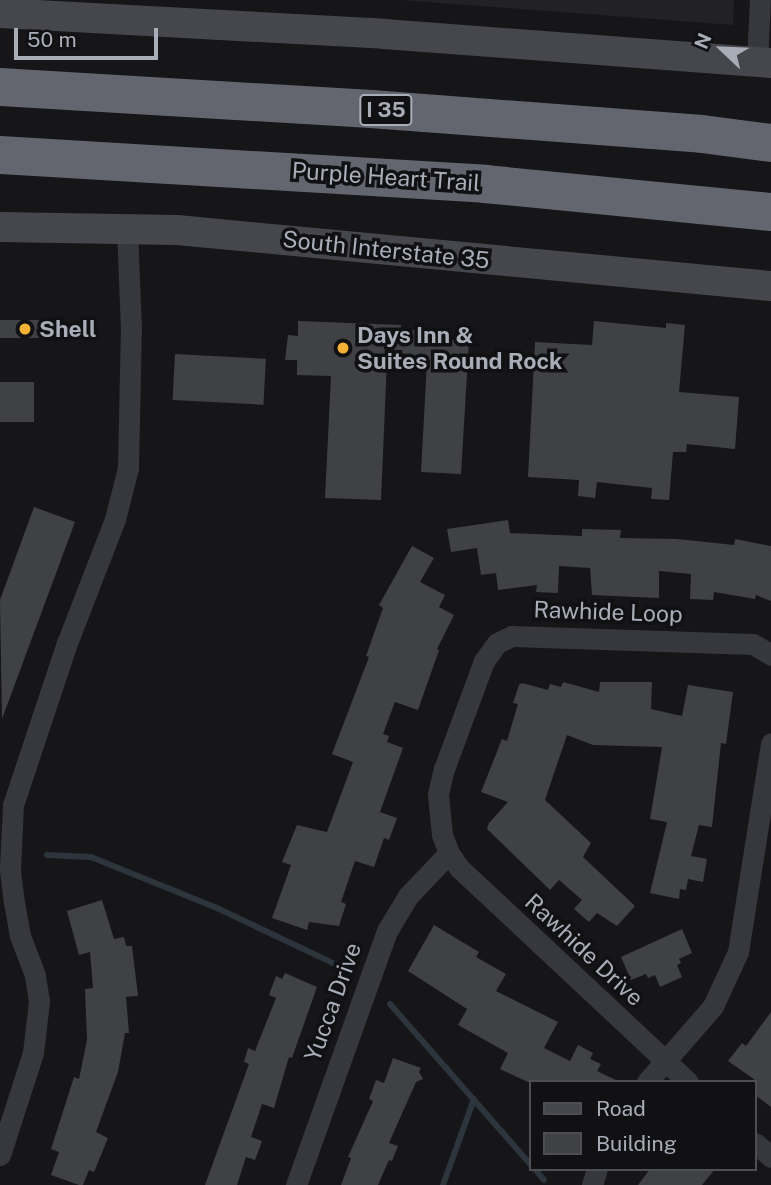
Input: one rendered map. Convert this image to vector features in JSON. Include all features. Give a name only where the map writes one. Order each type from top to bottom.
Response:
[{"type":"highway","name":"I 35","points":[[0,87],[384,110],[702,134],[771,143]]},
{"type":"highway","name":"Purple Heart Trail","points":[[0,155],[485,184],[771,212]]},
{"type":"main road","points":[[0,13],[384,34],[764,62]]},
{"type":"main road","name":"South Interstate 35","points":[[0,227],[177,230],[771,286]]},
{"type":"street","points":[[760,0],[764,62]]},
{"type":"street","points":[[0,1155],[33,1053],[39,1001],[35,975],[20,936],[14,903],[10,869],[13,805],[67,643],[115,519],[128,468],[131,329],[127,229]]},
{"type":"street","name":"Rawhide Loop","points":[[449,853],[438,820],[441,782],[484,661],[497,643],[521,635],[753,644],[771,655]]},
{"type":"street","points":[[649,1080],[713,1006],[738,952],[771,744]]},
{"type":"street","name":"Rawhide Drive","points":[[449,853],[473,883],[686,1080]]},
{"type":"street","name":"Yucca Drive","points":[[296,1185],[387,931],[408,896],[449,853]]},
{"type":"street","points":[[757,1145],[771,1157]]},
{"type":"shaded area","points":[[400,0],[734,0],[733,25]]},
{"type":"building","name":"Shell","points":[[0,320],[50,320],[50,338],[0,338]]},
{"type":"building","points":[[298,321],[401,325],[401,334],[420,328],[438,329],[437,339],[469,341],[461,474],[421,472],[427,362],[387,360],[381,500],[325,498],[331,376],[297,375],[297,360],[285,360],[288,335],[298,336]]},
{"type":"building","points":[[594,321],[666,328],[666,323],[685,325],[679,392],[739,397],[735,449],[687,444],[686,452],[673,452],[669,500],[651,499],[652,488],[597,482],[595,498],[578,496],[579,480],[528,477],[535,342],[592,345]]},
{"type":"building","points":[[175,354],[266,359],[263,405],[173,400]]},
{"type":"building","points":[[0,382],[34,382],[34,422],[0,422]]},
{"type":"building","points":[[34,507],[75,522],[2,719],[0,600]]},
{"type":"building","points":[[508,520],[510,533],[582,536],[582,529],[621,530],[620,538],[677,539],[734,545],[735,539],[771,546],[771,601],[756,595],[755,599],[714,592],[713,600],[690,599],[691,574],[659,571],[659,598],[592,595],[590,568],[559,566],[558,593],[536,592],[537,585],[498,590],[496,573],[481,575],[477,548],[451,552],[447,529]]},
{"type":"building","points":[[412,546],[434,558],[420,582],[445,595],[439,607],[454,615],[437,649],[439,650],[418,710],[395,702],[383,734],[389,736],[387,742],[403,748],[380,812],[397,818],[389,840],[384,838],[374,867],[355,861],[341,902],[346,904],[339,926],[309,922],[307,930],[272,918],[291,865],[282,862],[297,825],[327,832],[353,762],[332,754],[369,657],[366,656],[383,608],[379,605]]},
{"type":"building","points":[[563,682],[599,692],[600,682],[652,682],[651,709],[682,716],[688,685],[733,692],[726,744],[721,743],[712,827],[699,825],[691,856],[707,859],[703,882],[688,879],[686,890],[680,889],[679,899],[650,893],[667,822],[650,819],[662,747],[593,745],[567,735],[545,800],[591,843],[583,857],[635,906],[617,926],[597,913],[589,922],[574,909],[582,900],[559,880],[550,890],[487,829],[489,823],[508,802],[481,792],[502,739],[507,741],[518,704],[513,703],[519,685],[522,683],[548,690],[550,684],[561,687]]},
{"type":"building","points":[[102,900],[114,939],[124,937],[126,946],[132,946],[138,996],[126,997],[129,1033],[125,1033],[118,1072],[96,1132],[108,1138],[94,1172],[89,1170],[83,1185],[79,1185],[51,1175],[59,1152],[51,1149],[74,1077],[79,1079],[87,1040],[85,989],[93,988],[90,952],[79,955],[67,911]]},
{"type":"building","points":[[434,925],[479,952],[476,957],[506,974],[496,991],[558,1022],[544,1048],[570,1061],[578,1045],[593,1053],[590,1059],[601,1064],[597,1071],[616,1080],[528,1082],[500,1069],[508,1053],[458,1025],[467,1009],[408,971]]},
{"type":"building","points":[[682,929],[692,953],[679,959],[681,963],[677,965],[682,977],[660,987],[655,975],[648,978],[646,974],[631,980],[621,957]]},
{"type":"building","points":[[285,973],[317,987],[292,1058],[289,1057],[274,1108],[262,1104],[251,1137],[262,1141],[255,1160],[246,1157],[237,1185],[205,1185],[249,1064],[244,1062],[248,1048],[255,1051],[276,998],[269,995],[276,976],[282,979]]},
{"type":"building","points":[[771,1012],[771,1107],[757,1096],[757,1080],[728,1061],[742,1043],[746,1046]]},
{"type":"building","points":[[393,1058],[421,1068],[419,1072],[423,1079],[416,1082],[389,1143],[398,1146],[392,1161],[389,1160],[378,1185],[341,1185],[351,1158],[348,1157],[373,1101],[369,1099],[376,1080],[384,1083]]},
{"type":"building","points":[[648,1171],[713,1171],[702,1185],[638,1185]]},
{"type":"waterway","points":[[47,855],[91,857],[217,908],[339,966]]},
{"type":"waterway","points":[[390,1004],[530,1164]]},
{"type":"waterway","points":[[443,1185],[474,1099]]},
{"type":"waterway","points":[[537,1171],[544,1180]]},
{"type":"place","name":"Shell","points":[[25,329]]},
{"type":"place","name":"Days Inn & Suites Round Rock","points":[[343,348]]}]
